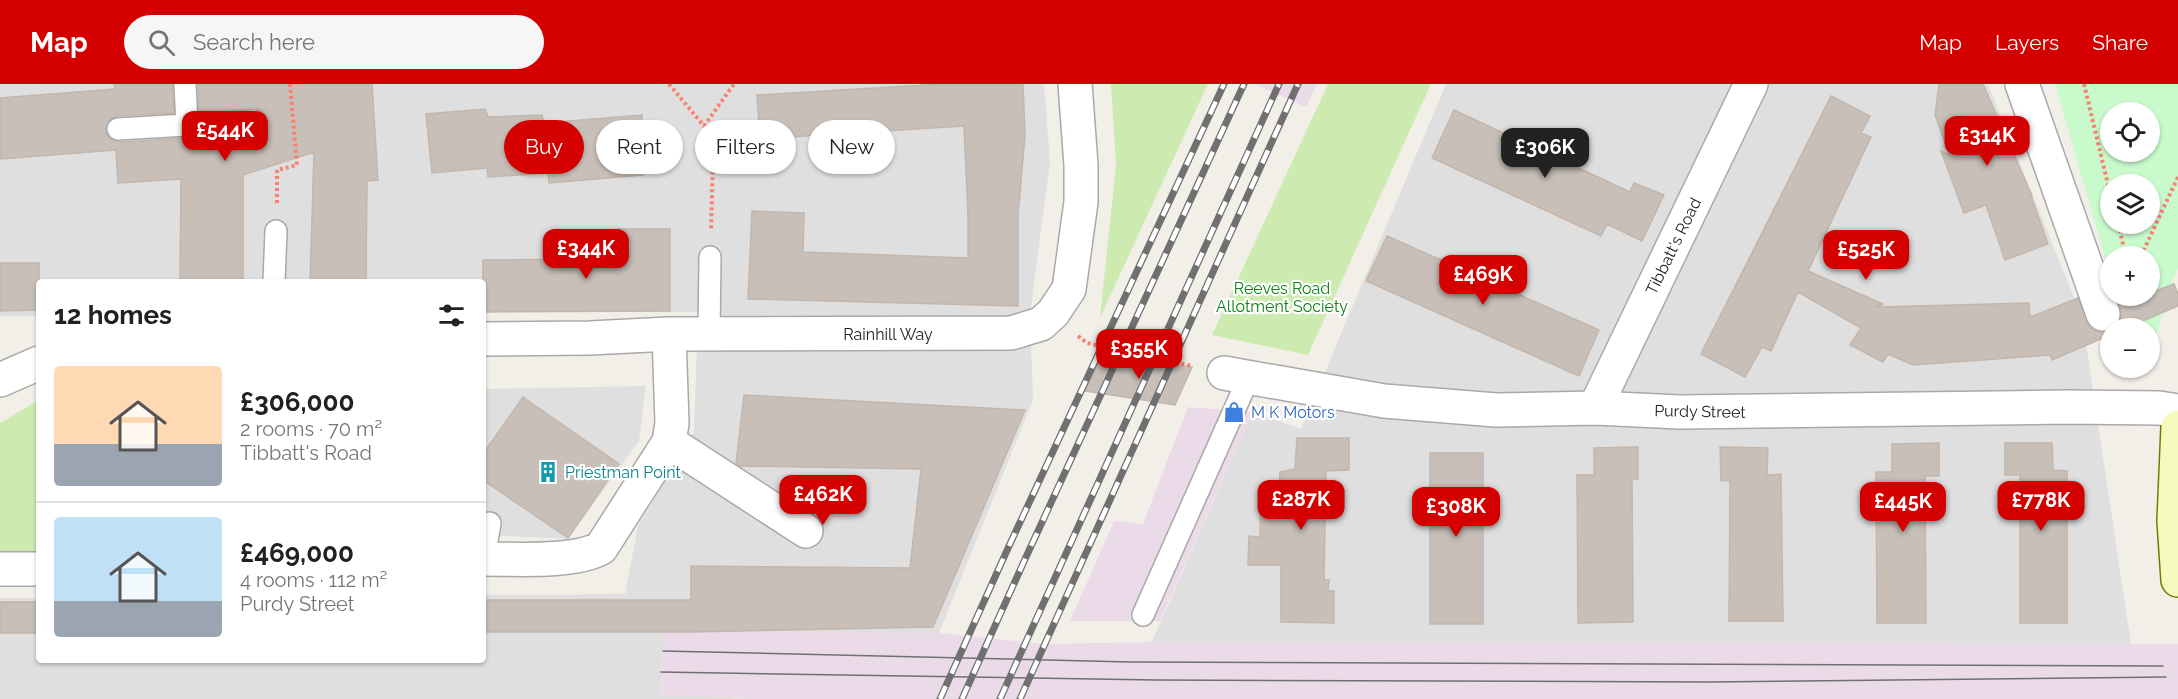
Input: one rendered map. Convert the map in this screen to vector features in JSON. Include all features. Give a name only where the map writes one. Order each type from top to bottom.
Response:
[{"type":"main road","points":[[2178,427],[2174,521],[2178,580]]},
{"type":"street","name":"Rainhill Way","points":[[486,339],[590,338],[669,334],[1011,333],[1041,324],[1053,313],[1069,289],[1080,213],[1081,165],[1075,84]]},
{"type":"street","name":"Tibbatt's Road","points":[[1595,408],[1751,84]]},
{"type":"street","points":[[2022,84],[2103,314]]},
{"type":"street","points":[[486,559],[548,558],[591,554],[601,549],[669,442],[672,423],[669,334]]},
{"type":"street","points":[[0,380],[36,364]]},
{"type":"street","name":"Purdy Street","points":[[1237,375],[1384,401],[1496,410],[1595,408],[1680,412],[2069,407],[2159,408],[2178,411]]},
{"type":"street","points":[[669,442],[807,531]]},
{"type":"street","points":[[0,569],[36,569]]},
{"type":"lane","points":[[185,84],[187,125]]},
{"type":"lane","points":[[118,129],[255,122]]},
{"type":"lane","points":[[274,279],[276,231]]},
{"type":"lane","points":[[709,334],[710,257]]},
{"type":"lane","points":[[1143,615],[1237,375]]},
{"type":"lane","points":[[486,547],[490,523]]},
{"type":"path","points":[[278,181],[278,170],[297,165],[290,84]]},
{"type":"path","points":[[669,84],[699,120]]},
{"type":"path","points":[[708,120],[734,84]]},
{"type":"path","points":[[2084,84],[2105,174]]},
{"type":"path","points":[[710,257],[713,174]]},
{"type":"path","points":[[2146,246],[2178,177]]},
{"type":"path","points":[[1073,332],[1087,343],[1237,375]]},
{"type":"shaded area","points":[[0,84],[1044,84],[1050,162],[1030,314],[1033,400],[939,633],[664,631],[660,695],[752,699],[0,699],[0,598],[36,598],[36,663],[486,663],[486,595],[625,594],[638,526],[694,432],[698,312],[486,312],[486,279],[36,279],[36,316],[0,316]]},
{"type":"shaded area","points":[[1254,84],[1317,84],[1306,107]]},
{"type":"shaded area","points":[[1446,84],[1988,84],[2082,317],[2131,644],[1152,642],[1252,412],[1301,429]]},
{"type":"shaded area","points":[[646,386],[639,441],[568,539],[486,535],[486,389]]},
{"type":"shaded area","points":[[1188,407],[1252,412],[1160,621],[1070,621],[1114,521],[1143,524]]},
{"type":"shaded area","points":[[664,631],[939,633],[1044,644],[1152,642],[2178,644],[2178,699],[752,699],[660,695]]},
{"type":"green space","points":[[1111,84],[1208,84],[1100,318],[1116,165]]},
{"type":"green space","name":"Reeves Road Allotment Society","points":[[1328,84],[1431,84],[1308,355],[1212,335]]},
{"type":"green space","points":[[2055,84],[2178,84],[2178,268],[2160,321],[2160,318],[2122,318],[2119,306],[2160,306],[2160,246],[2102,246]]},
{"type":"green space","points":[[36,402],[35,554],[0,552],[0,423]]},
{"type":"building","points":[[114,84],[172,84],[174,113],[117,116],[111,119],[105,129],[107,135],[119,142],[256,134],[266,127],[268,121],[266,115],[260,109],[199,111],[198,84],[372,84],[378,180],[367,181],[366,279],[310,279],[314,152],[243,175],[243,279],[180,279],[181,179],[118,183],[116,150],[0,159],[0,98],[115,89]]},
{"type":"building","points":[[942,84],[1023,84],[1025,135],[1018,215],[1018,306],[748,299],[752,211],[804,213],[803,252],[968,258],[964,126],[895,130],[895,120],[808,120],[808,136],[796,137],[796,120],[759,120],[757,95]]},
{"type":"building","points":[[1939,84],[1983,84],[2032,196],[2048,244],[2005,260],[1986,205],[1964,213],[1941,151],[1950,156],[1935,115]]},
{"type":"building","points":[[1831,96],[1870,116],[1861,133],[1871,137],[1808,271],[1883,304],[1876,307],[2029,303],[2030,317],[2078,298],[2090,328],[2100,332],[2100,339],[2052,360],[2050,355],[1913,365],[1888,354],[1883,362],[1850,345],[1861,328],[1798,292],[1771,351],[1762,347],[1745,377],[1701,354]]},
{"type":"building","points":[[485,109],[488,117],[542,115],[543,120],[504,120],[504,174],[533,174],[488,177],[487,168],[432,173],[426,114]]},
{"type":"building","points":[[1454,110],[1630,192],[1634,183],[1664,195],[1642,241],[1607,224],[1601,236],[1432,158]]},
{"type":"building","points":[[642,115],[642,120],[596,120],[596,174],[643,175],[549,183],[548,174],[584,174],[584,120],[581,120]]},
{"type":"building","points":[[618,229],[670,229],[670,311],[486,312],[486,279],[483,279],[483,260],[618,259]]},
{"type":"building","points":[[1387,236],[1599,330],[1579,376],[1366,281]]},
{"type":"building","points":[[0,263],[39,263],[39,279],[36,279],[36,310],[0,311]]},
{"type":"building","points":[[2174,284],[2178,294],[2178,306],[2150,318],[2121,318],[2119,306],[2160,306],[2160,289]]},
{"type":"building","points":[[1102,355],[1192,367],[1175,405],[1085,391]]},
{"type":"building","points":[[744,395],[1025,410],[933,627],[690,632],[486,632],[486,600],[691,600],[691,566],[910,568],[921,469],[740,466],[736,463]]},
{"type":"building","name":"Priestman Point","points":[[523,397],[619,464],[568,538],[486,482],[486,450]]},
{"type":"building","points":[[1297,438],[1349,438],[1349,470],[1326,471],[1324,580],[1329,580],[1328,591],[1334,591],[1334,623],[1281,622],[1281,565],[1248,565],[1249,536],[1260,537],[1261,492],[1279,492],[1280,472],[1295,469]]},
{"type":"building","points":[[1939,443],[1939,476],[1925,476],[1926,623],[1877,623],[1876,472],[1892,472],[1892,444]]},
{"type":"building","points":[[2005,443],[2052,443],[2053,470],[2067,471],[2067,623],[2020,623],[2020,475],[2005,475]]},
{"type":"building","points":[[1638,447],[1638,479],[1632,479],[1633,622],[1578,623],[1577,475],[1594,475],[1594,448]]},
{"type":"building","points":[[1720,447],[1768,448],[1767,475],[1781,474],[1783,621],[1729,621],[1730,480],[1721,481]]},
{"type":"building","points":[[1430,453],[1483,453],[1483,624],[1430,624]]},
{"type":"building","points":[[0,602],[36,602],[36,633],[0,633]]},
{"type":"tram line","points":[[663,651],[1131,662],[2163,666]]},
{"type":"tram line","points":[[661,672],[1156,680],[1709,682],[2166,677]]},
{"type":"railway","points":[[940,699],[1224,84]]},
{"type":"railway","points":[[962,699],[1244,84]]},
{"type":"railway","points":[[1000,699],[1279,84]]},
{"type":"railway","points":[[1020,699],[1298,84]]},
{"type":"place","name":"M K Motors","points":[[1234,412]]},
{"type":"place","name":"Priestman Point","points":[[548,472]]}]
